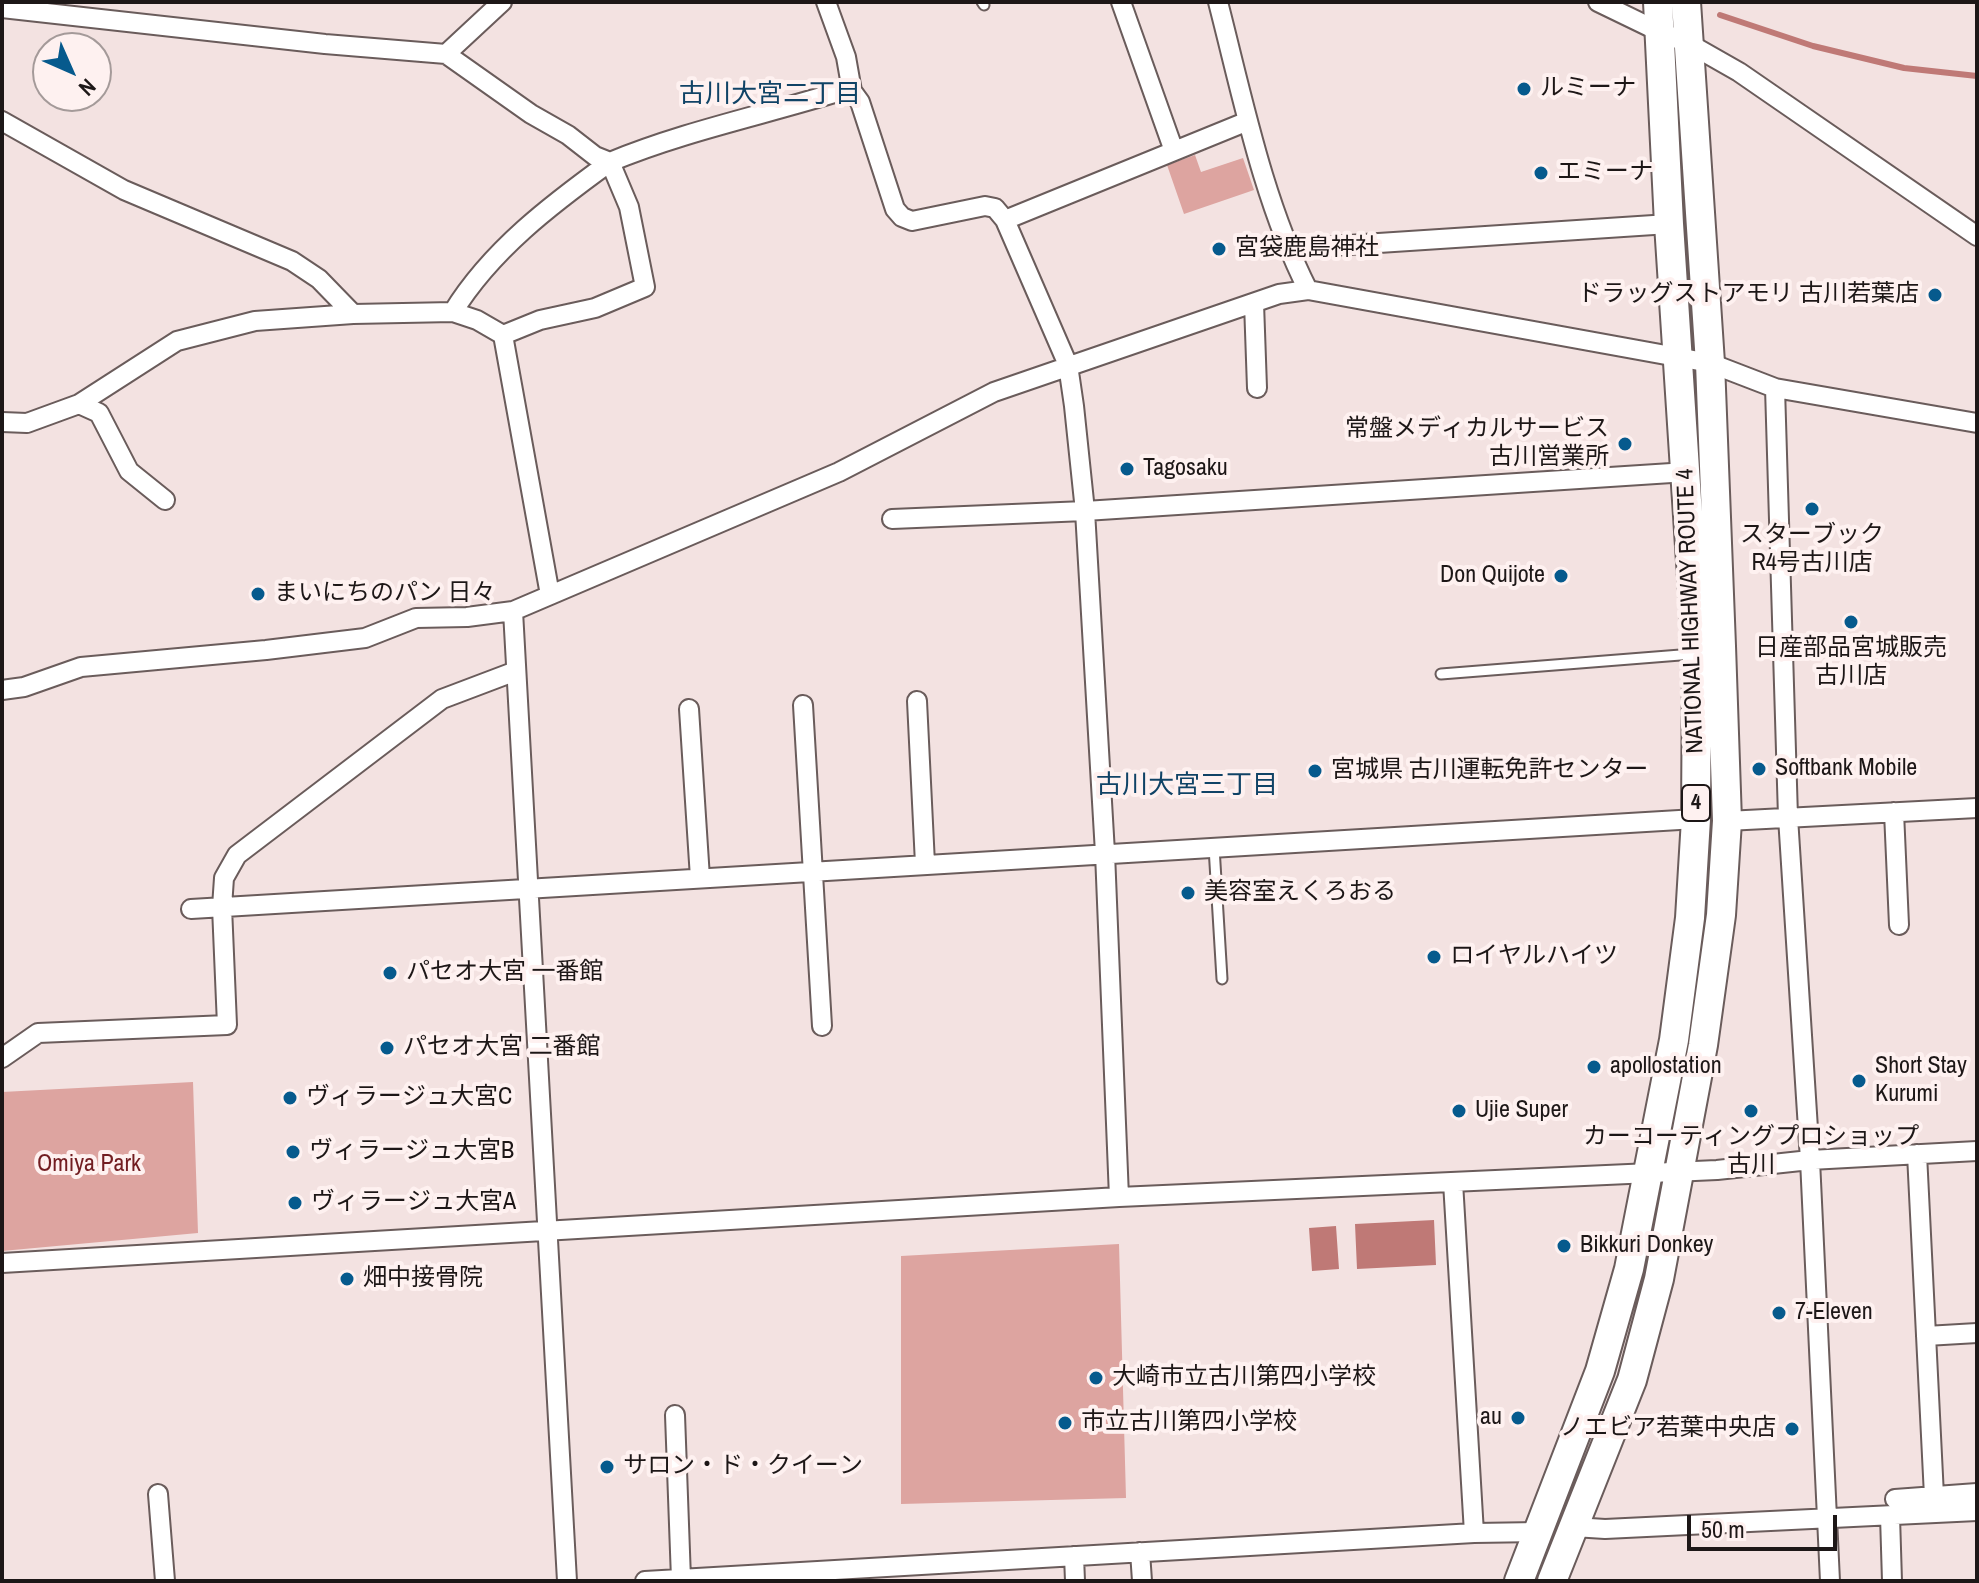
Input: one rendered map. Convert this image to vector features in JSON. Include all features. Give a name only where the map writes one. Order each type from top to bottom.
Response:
[{"type":"highway","name":"NATIONAL HIGHWAY ROUTE 4","points":[[1519,1581],[1600,1371],[1629,1269],[1676,1025],[1690,918],[1696,819],[1697,654],[1658,2]]},
{"type":"highway","name":"NATIONAL HIGHWAY ROUTE 4","points":[[1552,1581],[1632,1380],[1659,1279],[1703,1045],[1721,915],[1727,821],[1710,363],[1686,2]]},
{"type":"street","points":[[446,54],[502,2]]},
{"type":"street","points":[[826,2],[846,57],[852,91],[860,102],[895,209],[902,217],[912,221],[985,206],[995,208],[1005,220],[1068,365],[1085,511],[1105,853],[1119,1197]]},
{"type":"street","points":[[1121,2],[1174,151]]},
{"type":"street","points":[[1218,2],[1248,121],[1287,249],[1308,290]]},
{"type":"street","points":[[1598,2],[1688,43],[1739,72],[1977,236]]},
{"type":"street","points":[[2,8],[325,44],[446,54],[531,114],[568,135],[595,156],[610,162],[629,207],[645,287],[595,308],[540,320],[503,335]]},
{"type":"street","points":[[453,312],[464,294],[513,240],[548,208],[610,162],[691,133],[841,91],[852,91]]},
{"type":"street","points":[[2,121],[124,190],[292,261],[319,279],[353,314]]},
{"type":"street","points":[[1005,220],[1248,121]]},
{"type":"street","points":[[1287,249],[1669,224]]},
{"type":"street","points":[[2,690],[24,687],[81,667],[365,638],[416,618],[467,617],[513,611],[839,472],[994,392],[1279,294],[1308,290],[1710,363],[1775,388],[1977,423]]},
{"type":"street","points":[[1254,303],[1257,388]]},
{"type":"street","points":[[2,422],[27,423],[79,404],[177,341],[255,321],[353,314],[453,312],[477,320],[503,335],[550,595]]},
{"type":"street","points":[[1775,388],[1788,817],[1810,1160],[1830,1581]]},
{"type":"street","points":[[79,404],[99,413],[129,471],[152,498]]},
{"type":"street","points":[[892,519],[1085,511],[1687,472]]},
{"type":"street","points":[[513,611],[567,1581]]},
{"type":"street","points":[[2,1058],[38,1033],[227,1025],[222,907],[224,878],[237,855],[442,699],[516,671]]},
{"type":"street","points":[[917,701],[925,864]]},
{"type":"street","points":[[803,705],[822,1026]]},
{"type":"street","points":[[689,709],[700,878]]},
{"type":"street","points":[[1727,821],[1977,808]]},
{"type":"street","points":[[1894,812],[1899,925]]},
{"type":"street","points":[[191,909],[1696,819]]},
{"type":"street","points":[[2,1263],[1119,1197],[1679,1171],[1977,1151]]},
{"type":"street","points":[[1917,1154],[1934,1496]]},
{"type":"street","points":[[1453,1182],[1474,1533]]},
{"type":"street","points":[[1926,1336],[1977,1333]]},
{"type":"street","points":[[675,1415],[681,1579]]},
{"type":"street","points":[[1574,1527],[1605,1529],[1826,1519],[1934,1496],[1977,1493]]},
{"type":"street","points":[[158,1494],[165,1581]]},
{"type":"street","points":[[1892,1507],[1977,1511]]},
{"type":"street","points":[[1892,1507],[1892,1581]]},
{"type":"street","points":[[645,1581],[904,1574],[1074,1556],[1539,1532]]},
{"type":"street","points":[[1140,1552],[1142,1581]]},
{"type":"street","points":[[1074,1556],[1075,1581]]},
{"type":"lane","points":[[1441,674],[1697,654]]},
{"type":"lane","points":[[1214,846],[1222,979]]},
{"type":"green space","points":[[1195,155],[1201,172],[1243,158],[1254,190],[1184,214],[1167,165]]},
{"type":"green space","name":"Omiya Park","points":[[193,1082],[198,1233],[2,1251],[2,1092]]},
{"type":"green space","points":[[1119,1244],[1126,1498],[901,1504],[901,1256]]},
{"type":"shaded area","points":[[1434,1220],[1436,1265],[1357,1269],[1355,1224]]},
{"type":"shaded area","points":[[1336,1226],[1339,1269],[1312,1271],[1309,1228]]},
{"type":"waterway","points":[[1720,15],[1813,46],[1904,68],[1977,76]]},
{"type":"place","name":"ルミーナ","points":[[1524,89]]},
{"type":"place","name":"エミーナ","points":[[1541,173]]},
{"type":"place","name":"宮袋鹿島神社","points":[[1219,249]]},
{"type":"place","name":"ドラッグストアモリ 古川若葉店","points":[[1935,295]]},
{"type":"place","name":"常盤メディカルサービス 古川営業所","points":[[1625,444]]},
{"type":"place","name":"Tagosaku","points":[[1127,469]]},
{"type":"place","name":"スターブック R4号古川店","points":[[1812,509]]},
{"type":"place","name":"Don Quijote","points":[[1561,576]]},
{"type":"place","name":"まいにちのパン 日々","points":[[258,594]]},
{"type":"place","name":"日産部品宮城販売 古川店","points":[[1851,622]]},
{"type":"place","name":"Softbank Mobile","points":[[1759,769]]},
{"type":"place","name":"宮城県 古川運転免許センター","points":[[1315,771]]},
{"type":"place","name":"美容室えくろおる","points":[[1188,893]]},
{"type":"place","name":"ロイヤルハイツ","points":[[1434,957]]},
{"type":"place","name":"パセオ大宮 一番館","points":[[390,973]]},
{"type":"place","name":"パセオ大宮 二番館","points":[[387,1048]]},
{"type":"place","name":"apollostation","points":[[1594,1067]]},
{"type":"place","name":"Short Stay Kurumi","points":[[1859,1081]]},
{"type":"place","name":"ヴィラージュ大宮C","points":[[290,1098]]},
{"type":"place","name":"Ujie Super","points":[[1459,1111]]},
{"type":"place","name":"カーコーティングプロショップ 古川","points":[[1751,1111]]},
{"type":"place","name":"ヴィラージュ大宮B","points":[[293,1152]]},
{"type":"place","name":"ヴィラージュ大宮A","points":[[295,1203]]},
{"type":"place","name":"Bikkuri Donkey","points":[[1564,1246]]},
{"type":"place","name":"畑中接骨院","points":[[347,1279]]},
{"type":"place","name":"7-Eleven","points":[[1779,1313]]},
{"type":"place","name":"大崎市立古川第四小学校","points":[[1096,1378]]},
{"type":"place","name":"au","points":[[1518,1418]]},
{"type":"place","name":"市立古川第四小学校","points":[[1065,1423]]},
{"type":"place","name":"ノエビア若葉中央店","points":[[1792,1429]]},
{"type":"place","name":"サロン・ド・クイーン","points":[[607,1467]]},
{"type":"district","name":"古川大宮二丁目","points":[[770,95]]},
{"type":"district","name":"古川大宮三丁目","points":[[1187,786]]}]
